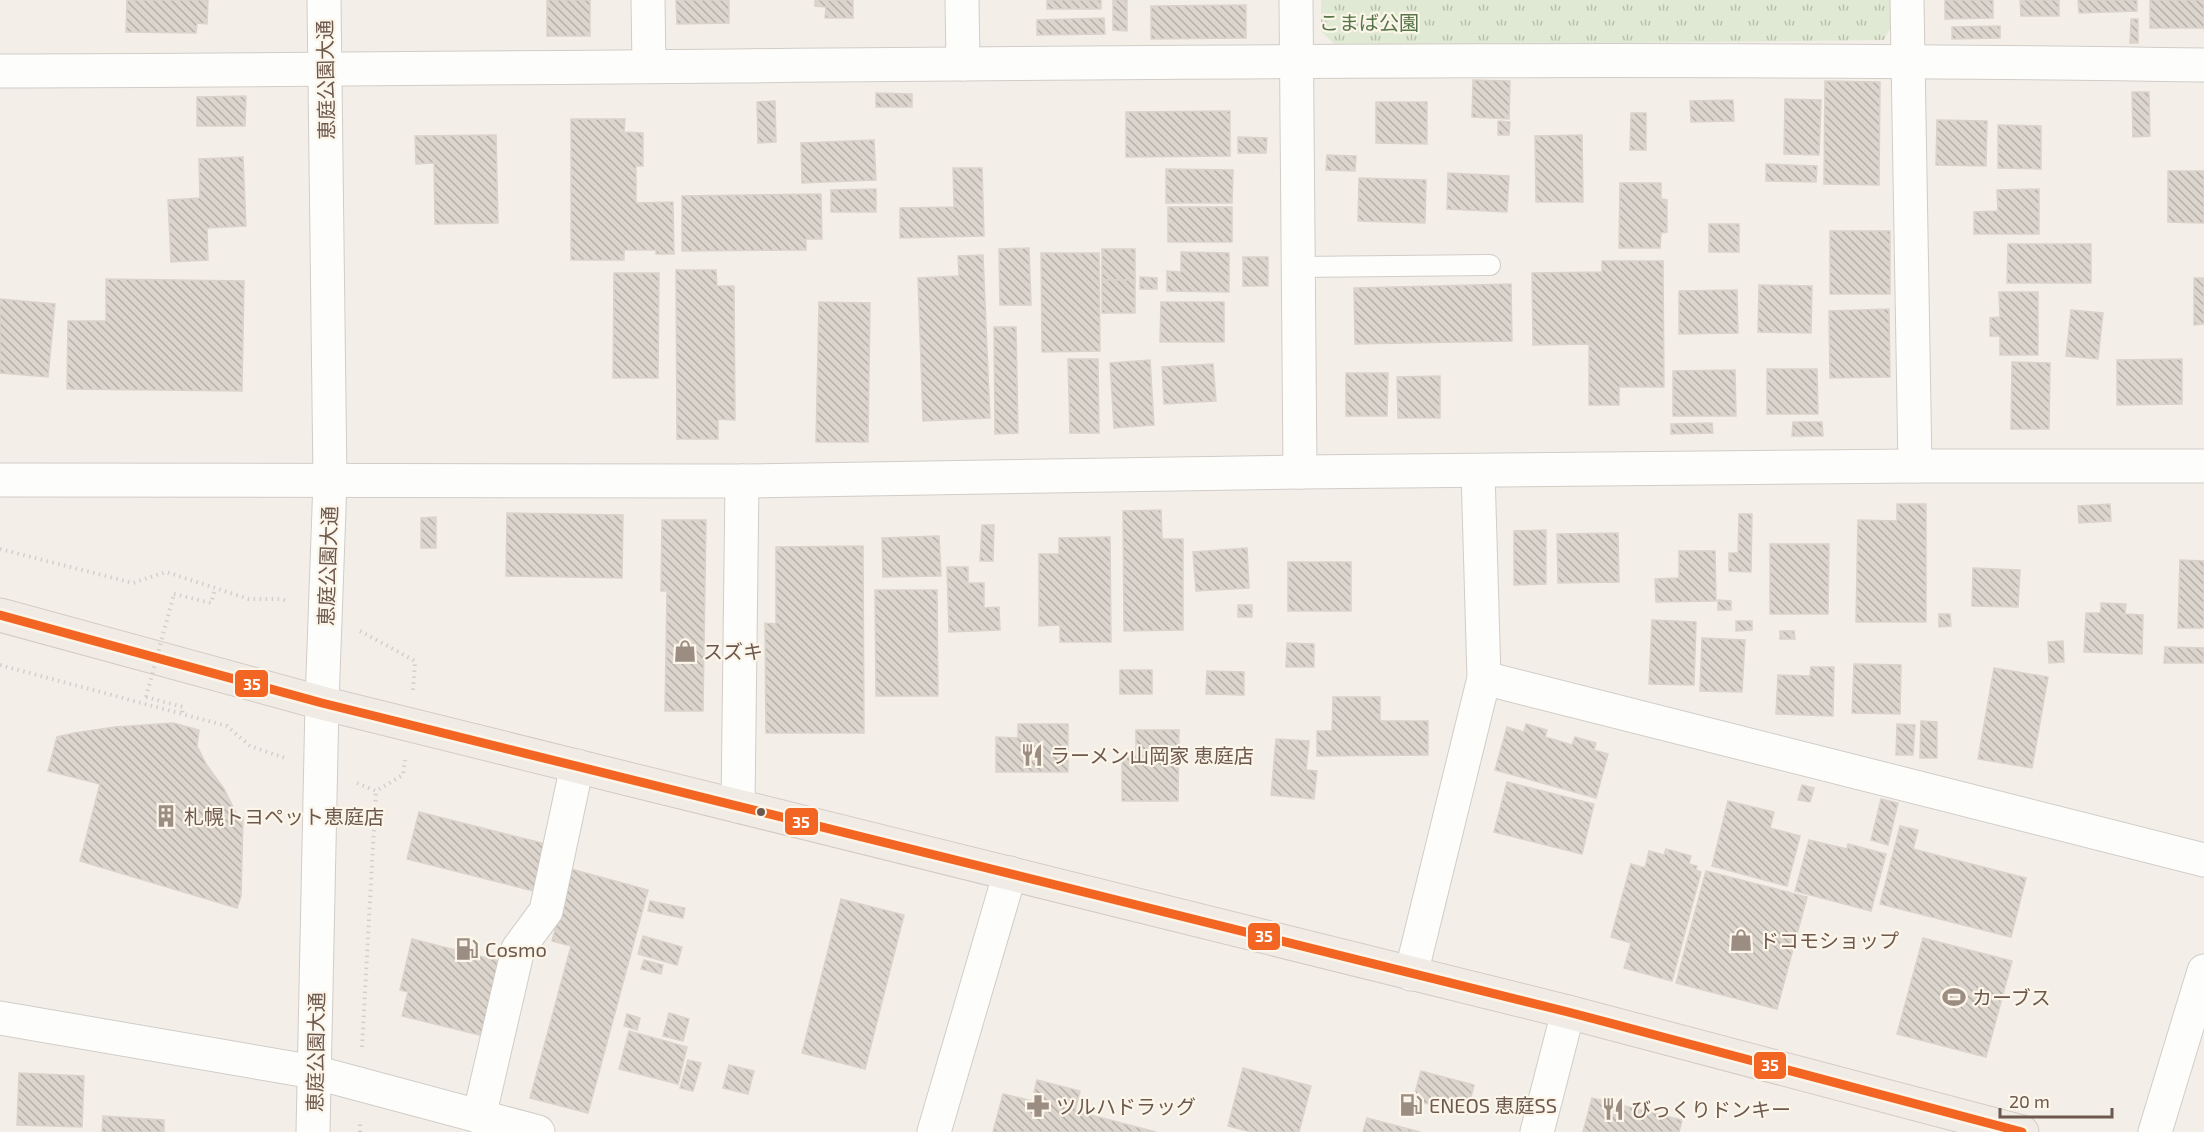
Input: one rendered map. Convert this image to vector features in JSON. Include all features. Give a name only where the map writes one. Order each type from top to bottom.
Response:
[{"type":"main road","points":[[0,615],[322,703],[1568,1012],[2022,1132]]},
{"type":"street","name":"恵庭公園大通","points":[[313,1132],[322,703],[330,481],[324,0]]},
{"type":"street","points":[[648,0],[649,66]]},
{"type":"street","points":[[962,0],[963,64]]},
{"type":"street","points":[[1296,0],[1300,472]]},
{"type":"street","points":[[1907,0],[1915,466]]},
{"type":"street","points":[[0,71],[1907,60],[2204,65]]},
{"type":"street","points":[[0,480],[742,481],[1300,472],[1915,466],[2204,466]]},
{"type":"street","points":[[1411,974],[1484,678],[1478,471]]},
{"type":"street","points":[[738,806],[742,481]]},
{"type":"street","points":[[1484,678],[2204,860]]},
{"type":"street","points":[[479,1117],[518,949],[546,911],[577,766]]},
{"type":"street","points":[[934,1132],[1010,873]]},
{"type":"street","points":[[2155,1132],[2194,1035],[2204,970]]},
{"type":"street","points":[[1537,1132],[1568,1012]]},
{"type":"street","points":[[0,1018],[314,1072],[538,1132]]},
{"type":"lane","points":[[1298,267],[1490,265]]},
{"type":"path","points":[[0,549],[133,583],[166,572],[215,590],[249,599],[282,599],[326,614],[415,661],[403,775],[376,791]]},
{"type":"path","points":[[182,715],[183,707],[146,697],[174,594],[211,603],[215,590]]},
{"type":"path","points":[[0,665],[227,726],[250,746],[321,768],[376,791]]},
{"type":"path","points":[[360,1132],[360,1084],[376,791]]},
{"type":"green space","name":"こまば公園","points":[[1321,0],[1890,0],[1891,27],[1884,40],[1336,46],[1321,31]]},
{"type":"building","points":[[127,0],[208,0],[207,24],[197,23],[196,33],[126,32]]},
{"type":"building","points":[[547,0],[590,0],[590,36],[547,36]]},
{"type":"building","points":[[676,0],[729,0],[729,23],[677,24]]},
{"type":"building","points":[[815,0],[853,0],[853,18],[825,18],[826,7],[815,6]]},
{"type":"building","points":[[1047,0],[1101,0],[1101,9],[1047,9]]},
{"type":"building","points":[[1113,0],[1127,0],[1127,31],[1113,30]]},
{"type":"building","points":[[1945,0],[1993,0],[1993,18],[1945,19]]},
{"type":"building","points":[[2020,0],[2059,0],[2059,16],[2021,16]]},
{"type":"building","points":[[2078,0],[2137,0],[2137,11],[2079,13]]},
{"type":"building","points":[[2150,0],[2204,0],[2204,28],[2150,28]]},
{"type":"building","points":[[1246,5],[1246,38],[1151,39],[1151,6]]},
{"type":"building","points":[[1104,18],[1105,34],[1037,35],[1037,20]]},
{"type":"building","points":[[2131,19],[2138,19],[2138,43],[2130,43]]},
{"type":"building","points":[[2000,26],[2000,38],[1952,39],[1952,27]]},
{"type":"building","points":[[1473,80],[1510,81],[1509,119],[1472,117]]},
{"type":"building","points":[[1825,81],[1880,82],[1879,185],[1824,184]]},
{"type":"building","points":[[2132,92],[2149,92],[2150,136],[2133,137]]},
{"type":"building","points":[[876,93],[912,94],[912,107],[876,107]]},
{"type":"building","points":[[246,96],[245,126],[197,126],[197,97]]},
{"type":"building","points":[[1785,99],[1821,100],[1819,155],[1784,154]]},
{"type":"building","points":[[1733,100],[1734,121],[1691,122],[1690,101]]},
{"type":"building","points":[[775,101],[776,142],[758,143],[757,102]]},
{"type":"building","points":[[1376,102],[1427,102],[1427,144],[1376,143]]},
{"type":"building","points":[[1230,111],[1230,156],[1126,157],[1126,112]]},
{"type":"building","points":[[1631,113],[1646,113],[1646,150],[1630,150]]},
{"type":"building","points":[[571,119],[625,119],[624,132],[643,133],[643,166],[636,166],[636,203],[673,202],[674,254],[656,254],[656,250],[624,250],[624,260],[571,260]]},
{"type":"building","points":[[1937,120],[1987,121],[1986,166],[1936,165]]},
{"type":"building","points":[[1498,121],[1510,122],[1509,135],[1498,135]]},
{"type":"building","points":[[1998,125],[2041,126],[2041,169],[1998,168]]},
{"type":"building","points":[[496,135],[498,223],[435,224],[434,163],[416,164],[415,136]]},
{"type":"building","points":[[1582,135],[1583,202],[1536,202],[1535,136]]},
{"type":"building","points":[[1238,137],[1267,138],[1266,153],[1238,153]]},
{"type":"building","points":[[874,140],[876,180],[802,183],[801,143]]},
{"type":"building","points":[[1327,155],[1356,156],[1355,171],[1326,170]]},
{"type":"building","points":[[243,157],[246,226],[207,228],[208,260],[171,262],[168,200],[200,198],[199,159]]},
{"type":"building","points":[[1766,164],[1817,166],[1816,182],[1766,181]]},
{"type":"building","points":[[953,168],[982,168],[984,236],[900,238],[900,208],[954,207]]},
{"type":"building","points":[[1166,169],[1233,170],[1232,203],[1166,203]]},
{"type":"building","points":[[2168,171],[2204,171],[2204,223],[2168,222]]},
{"type":"building","points":[[1448,173],[1509,176],[1507,212],[1447,209]]},
{"type":"building","points":[[1359,178],[1426,180],[1425,223],[1358,221]]},
{"type":"building","points":[[1620,183],[1661,183],[1661,199],[1667,200],[1667,232],[1661,233],[1660,248],[1619,248]]},
{"type":"building","points":[[876,189],[876,212],[831,212],[831,190]]},
{"type":"building","points":[[2039,189],[2039,234],[1974,234],[1974,212],[1998,211],[1997,190]]},
{"type":"building","points":[[821,194],[822,239],[806,239],[806,250],[682,251],[682,196]]},
{"type":"building","points":[[1168,207],[1232,207],[1232,242],[1168,242]]},
{"type":"building","points":[[1709,224],[1739,224],[1739,252],[1709,252]]},
{"type":"building","points":[[1830,231],[1890,231],[1890,294],[1830,294]]},
{"type":"building","points":[[2008,244],[2091,244],[2091,283],[2007,283]]},
{"type":"building","points":[[1029,248],[1031,305],[1000,305],[999,249]]},
{"type":"building","points":[[1102,249],[1135,249],[1135,280],[1102,280]]},
{"type":"building","points":[[1181,252],[1229,253],[1229,292],[1167,291],[1167,271],[1181,272]]},
{"type":"building","points":[[1041,253],[1099,253],[1100,351],[1042,352]]},
{"type":"building","points":[[983,255],[990,418],[923,421],[918,278],[959,276],[958,256]]},
{"type":"building","points":[[1243,257],[1268,257],[1268,286],[1243,286]]},
{"type":"building","points":[[1602,261],[1663,261],[1664,387],[1619,387],[1619,405],[1589,405],[1589,344],[1533,345],[1532,273],[1602,272]]},
{"type":"building","points":[[676,270],[716,270],[717,286],[734,286],[735,420],[718,419],[718,439],[677,439]]},
{"type":"building","points":[[614,273],[659,273],[658,378],[613,378]]},
{"type":"building","points":[[1140,277],[1157,278],[1157,289],[1140,289]]},
{"type":"building","points":[[2194,278],[2204,278],[2204,324],[2194,325]]},
{"type":"building","points":[[106,279],[244,281],[242,391],[67,389],[68,321],[106,321]]},
{"type":"building","points":[[1102,280],[1135,280],[1135,313],[1102,313]]},
{"type":"building","points":[[1511,284],[1512,341],[1355,344],[1354,288]]},
{"type":"building","points":[[1759,285],[1812,286],[1811,333],[1758,332]]},
{"type":"building","points":[[1737,290],[1738,333],[1679,334],[1679,291]]},
{"type":"building","points":[[1999,292],[2038,292],[2038,355],[2000,355],[2000,336],[1990,336],[1990,318],[2000,317]]},
{"type":"building","points":[[0,299],[55,304],[48,377],[0,373]]},
{"type":"building","points":[[819,302],[870,303],[868,442],[816,442]]},
{"type":"building","points":[[1161,302],[1224,302],[1224,342],[1160,342]]},
{"type":"building","points":[[1889,309],[1890,377],[1830,378],[1829,311]]},
{"type":"building","points":[[2071,310],[2103,313],[2098,359],[2066,356]]},
{"type":"building","points":[[994,327],[1016,327],[1018,433],[995,434]]},
{"type":"building","points":[[1068,359],[1098,359],[1099,433],[1070,433]]},
{"type":"building","points":[[2182,359],[2182,404],[2117,405],[2117,360]]},
{"type":"building","points":[[1150,360],[1154,425],[1114,428],[1110,363]]},
{"type":"building","points":[[2012,362],[2050,363],[2049,429],[2011,429]]},
{"type":"building","points":[[1213,364],[1216,401],[1164,404],[1162,367]]},
{"type":"building","points":[[1767,369],[1817,369],[1818,414],[1767,414]]},
{"type":"building","points":[[1735,370],[1736,416],[1673,416],[1673,371]]},
{"type":"building","points":[[1346,373],[1388,373],[1387,416],[1346,416]]},
{"type":"building","points":[[1440,376],[1440,418],[1398,418],[1397,377]]},
{"type":"building","points":[[1793,422],[1822,422],[1823,436],[1792,436]]},
{"type":"building","points":[[1712,423],[1713,433],[1671,434],[1671,424]]},
{"type":"building","points":[[1897,504],[1926,504],[1926,622],[1856,622],[1858,520],[1897,521]]},
{"type":"building","points":[[2110,504],[2111,521],[2079,523],[2078,506]]},
{"type":"building","points":[[1161,510],[1162,539],[1183,539],[1183,630],[1124,631],[1123,511]]},
{"type":"building","points":[[507,513],[623,515],[622,578],[506,576]]},
{"type":"building","points":[[1739,514],[1752,514],[1751,572],[1729,571],[1729,553],[1738,553]]},
{"type":"building","points":[[436,517],[436,548],[421,548],[421,518]]},
{"type":"building","name":"スズキ","points":[[662,520],[706,520],[703,711],[665,711],[667,591],[661,591]]},
{"type":"building","points":[[982,525],[994,525],[993,561],[980,561]]},
{"type":"building","points":[[1546,530],[1546,584],[1514,585],[1514,531]]},
{"type":"building","points":[[1618,533],[1619,582],[1558,583],[1557,534]]},
{"type":"building","points":[[939,536],[941,576],[883,577],[882,538]]},
{"type":"building","points":[[1110,537],[1111,642],[1060,642],[1060,625],[1039,626],[1039,554],[1059,554],[1059,538]]},
{"type":"building","points":[[1770,544],[1829,544],[1828,614],[1770,614]]},
{"type":"building","points":[[863,546],[864,733],[766,733],[765,623],[776,624],[776,547]]},
{"type":"building","points":[[1247,548],[1249,588],[1196,591],[1193,552]]},
{"type":"building","points":[[1679,551],[1715,551],[1716,601],[1656,602],[1655,579],[1679,578]]},
{"type":"building","points":[[2180,560],[2204,561],[2204,628],[2178,628]]},
{"type":"building","points":[[1288,562],[1351,562],[1351,611],[1288,611]]},
{"type":"building","points":[[947,567],[968,567],[968,583],[984,583],[984,608],[999,607],[1000,630],[949,632]]},
{"type":"building","points":[[1973,568],[2020,570],[2018,607],[1972,606]]},
{"type":"building","points":[[875,590],[937,590],[938,696],[876,696]]},
{"type":"building","points":[[1718,600],[1731,601],[1731,610],[1718,610]]},
{"type":"building","points":[[2101,603],[2126,604],[2125,614],[2143,615],[2142,654],[2084,652],[2086,613],[2101,613]]},
{"type":"building","points":[[1238,605],[1252,605],[1252,617],[1238,617]]},
{"type":"building","points":[[1939,614],[1950,614],[1951,626],[1939,627]]},
{"type":"building","points":[[1652,620],[1696,622],[1694,685],[1649,684]]},
{"type":"building","points":[[1736,621],[1752,621],[1752,630],[1736,631]]},
{"type":"building","points":[[1780,631],[1794,631],[1795,639],[1780,639]]},
{"type":"building","points":[[1702,638],[1745,640],[1742,692],[1700,691]]},
{"type":"building","points":[[2063,641],[2064,662],[2049,663],[2048,642]]},
{"type":"building","points":[[1287,643],[1314,644],[1314,667],[1286,667]]},
{"type":"building","points":[[2165,647],[2204,648],[2204,663],[2164,663]]},
{"type":"building","points":[[1854,664],[1901,665],[1900,714],[1852,713]]},
{"type":"building","points":[[1811,667],[1834,667],[1833,716],[1776,714],[1778,675],[1810,676]]},
{"type":"building","points":[[1994,668],[2048,677],[2032,768],[1978,759]]},
{"type":"building","points":[[1120,670],[1152,670],[1152,694],[1120,694]]},
{"type":"building","points":[[1207,671],[1244,672],[1244,695],[1206,694]]},
{"type":"building","points":[[1333,697],[1380,697],[1380,721],[1428,721],[1428,755],[1317,756],[1317,731],[1332,731]]},
{"type":"building","points":[[1921,721],[1937,722],[1937,758],[1920,758]]},
{"type":"building","name":"札幌トヨペット恵庭店","points":[[173,723],[199,730],[197,746],[206,764],[224,789],[237,815],[243,817],[241,896],[237,908],[80,861],[100,784],[48,771],[57,737],[115,727]]},
{"type":"building","name":"ラーメン山岡家 恵庭店","points":[[1018,724],[1068,724],[1068,772],[996,772],[996,737],[1018,738]]},
{"type":"building","points":[[1526,724],[1547,730],[1545,737],[1572,745],[1575,737],[1596,743],[1594,750],[1608,754],[1596,798],[1495,770],[1507,727],[1524,732]]},
{"type":"building","points":[[1897,724],[1915,725],[1913,755],[1896,755]]},
{"type":"building","points":[[1136,730],[1179,730],[1178,801],[1122,801],[1122,755],[1136,755]]},
{"type":"building","points":[[1276,739],[1309,741],[1306,770],[1317,771],[1314,799],[1271,795]]},
{"type":"building","points":[[1507,782],[1594,804],[1582,854],[1494,832]]},
{"type":"building","points":[[1802,785],[1814,788],[1810,802],[1798,800]]},
{"type":"building","points":[[1881,799],[1898,803],[1888,845],[1871,840]]},
{"type":"building","points":[[1728,801],[1774,812],[1770,828],[1800,836],[1787,886],[1712,866]]},
{"type":"building","points":[[419,812],[546,844],[534,891],[407,859]]},
{"type":"building","points":[[1900,826],[1918,830],[1913,849],[2026,878],[2011,937],[1880,904]]},
{"type":"building","points":[[1809,840],[1847,849],[1848,844],[1886,854],[1871,911],[1795,891]]},
{"type":"building","points":[[1666,849],[1691,856],[1689,864],[1697,866],[1696,870],[1701,872],[1672,981],[1624,968],[1631,943],[1611,937],[1631,864],[1645,868],[1649,851],[1664,855]]},
{"type":"building","points":[[571,869],[648,890],[588,1113],[530,1098],[571,946],[552,941]]},
{"type":"building","name":"ドコモショップ","points":[[1706,871],[1807,897],[1777,1009],[1676,983]]},
{"type":"building","points":[[841,899],[904,915],[865,1069],[802,1053]]},
{"type":"building","points":[[650,901],[685,908],[683,918],[648,911]]},
{"type":"building","points":[[643,936],[682,947],[677,965],[638,954]]},
{"type":"building","name":"カーブス","points":[[1923,938],[2012,961],[1986,1057],[1897,1034]]},
{"type":"building","points":[[412,939],[507,963],[488,1037],[402,1016],[408,992],[400,990]]},
{"type":"building","points":[[644,960],[663,965],[661,974],[641,969]]},
{"type":"building","points":[[669,1013],[689,1019],[683,1041],[663,1036]]},
{"type":"building","points":[[627,1014],[640,1018],[637,1030],[624,1026]]},
{"type":"building","points":[[629,1031],[687,1047],[678,1084],[619,1069]]},
{"type":"building","points":[[688,1060],[701,1063],[693,1091],[680,1088]]},
{"type":"building","points":[[729,1065],[754,1071],[748,1094],[723,1088]]},
{"type":"building","points":[[1243,1068],[1311,1086],[1299,1132],[1251,1132],[1228,1126]]},
{"type":"building","points":[[1421,1071],[1474,1085],[1467,1114],[1413,1100]]},
{"type":"building","points":[[19,1073],[84,1076],[82,1127],[17,1125]]},
{"type":"building","name":"ツルハドラッグ","points":[[1037,1080],[1080,1091],[1075,1111],[1156,1132],[993,1132],[1003,1094],[1032,1101]]},
{"type":"building","name":"びっくりドンキー","points":[[1592,1098],[1682,1120],[1679,1132],[1583,1132]]},
{"type":"building","points":[[103,1116],[164,1120],[164,1132],[102,1132]]},
{"type":"building","points":[[1367,1118],[1420,1132],[1363,1132]]},
{"type":"transit line","name":"35","points":[[0,615],[322,703],[1568,1012],[2022,1132]]},
{"type":"place","name":"スズキ","points":[[685,651]]},
{"type":"place","name":"ラーメン山岡家 恵庭店","points":[[1032,755]]},
{"type":"place","name":"札幌トヨペット恵庭店","points":[[166,816]]},
{"type":"place","name":"ドコモショップ","points":[[1741,940]]},
{"type":"place","name":"Cosmo","points":[[467,949]]},
{"type":"place","name":"カーブス","points":[[1954,997]]},
{"type":"place","name":"ENEOS 恵庭SS","points":[[1411,1105]]},
{"type":"place","name":"ツルハドラッグ","points":[[1038,1106]]},
{"type":"place","name":"びっくりドンキー","points":[[1613,1109]]}]
